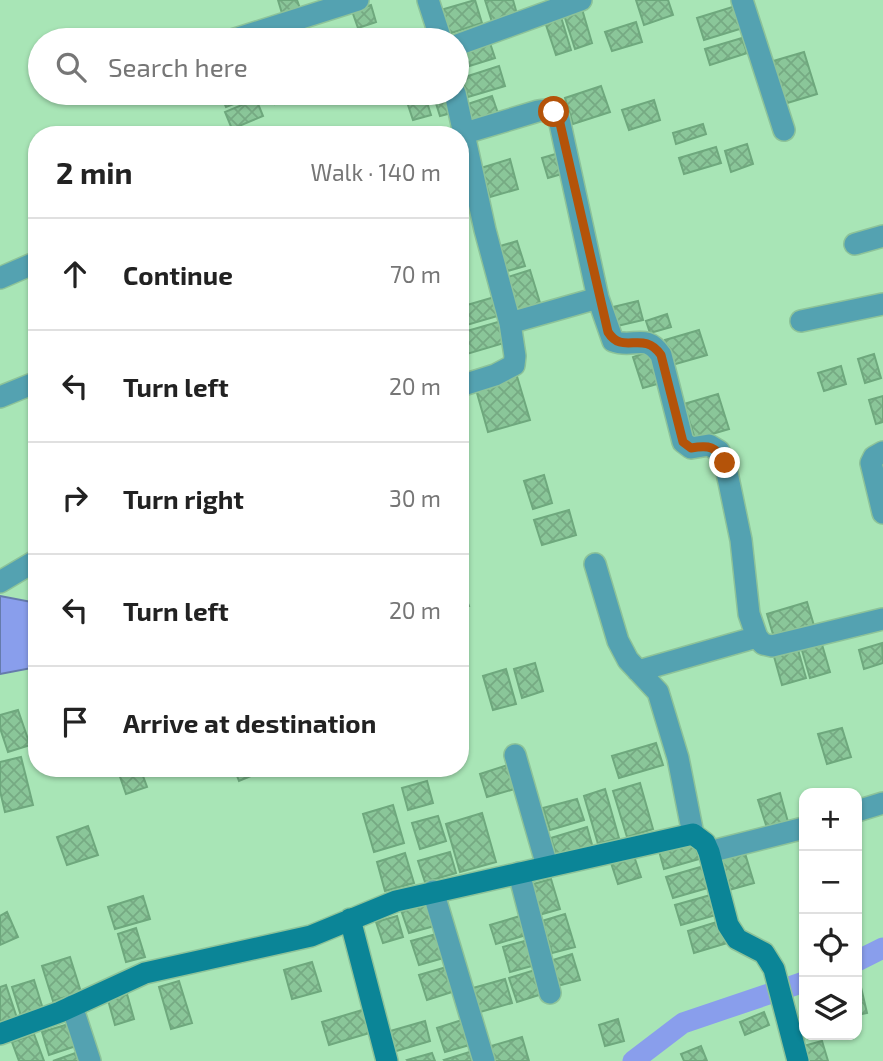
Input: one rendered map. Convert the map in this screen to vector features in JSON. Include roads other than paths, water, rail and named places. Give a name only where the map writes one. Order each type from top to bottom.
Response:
[{"type":"street","points":[[270,28],[358,0]]},
{"type":"street","points":[[428,0],[437,28]]},
{"type":"street","points":[[469,41],[581,0]]},
{"type":"street","points":[[741,0],[784,130]]},
{"type":"street","points":[[458,105],[463,126]]},
{"type":"street","points":[[469,132],[548,109],[559,119],[598,298],[613,341],[621,344],[645,341],[654,345],[661,355],[683,442],[691,448],[709,445],[719,451],[725,463],[741,540],[749,614],[757,637],[763,644],[772,646],[883,619]]},
{"type":"street","points":[[469,383],[506,371],[513,365],[515,356],[510,323],[470,205]]},
{"type":"street","points":[[855,244],[883,236]]},
{"type":"street","points":[[0,278],[28,266]]},
{"type":"street","points":[[510,323],[598,298]]},
{"type":"street","points":[[801,321],[883,304]]},
{"type":"street","points":[[0,397],[28,386]]},
{"type":"street","points":[[883,452],[871,463],[883,513]]},
{"type":"street","points":[[595,564],[618,641],[628,660],[658,692],[678,758],[693,834],[705,843],[709,852],[728,926],[737,939],[764,953],[774,969],[798,1061]]},
{"type":"street","points":[[0,582],[28,565]]},
{"type":"street","points":[[638,671],[757,637]]},
{"type":"street","points":[[516,755],[547,866]]},
{"type":"street","points":[[862,809],[883,803]]},
{"type":"street","points":[[709,852],[799,829]]},
{"type":"street","points":[[0,1034],[72,1006],[145,973],[311,936],[396,901],[433,891],[693,834]]},
{"type":"street","points":[[519,873],[550,993]]},
{"type":"street","points":[[433,891],[484,1061]]},
{"type":"street","points":[[350,919],[387,1061]]},
{"type":"street","points":[[72,1006],[90,1061]]},
{"type":"water","points":[[0,596],[28,601],[28,669],[0,674]]},
{"type":"waterway","points":[[862,958],[883,948]]},
{"type":"waterway","points":[[633,1061],[683,1023],[799,984]]}]
